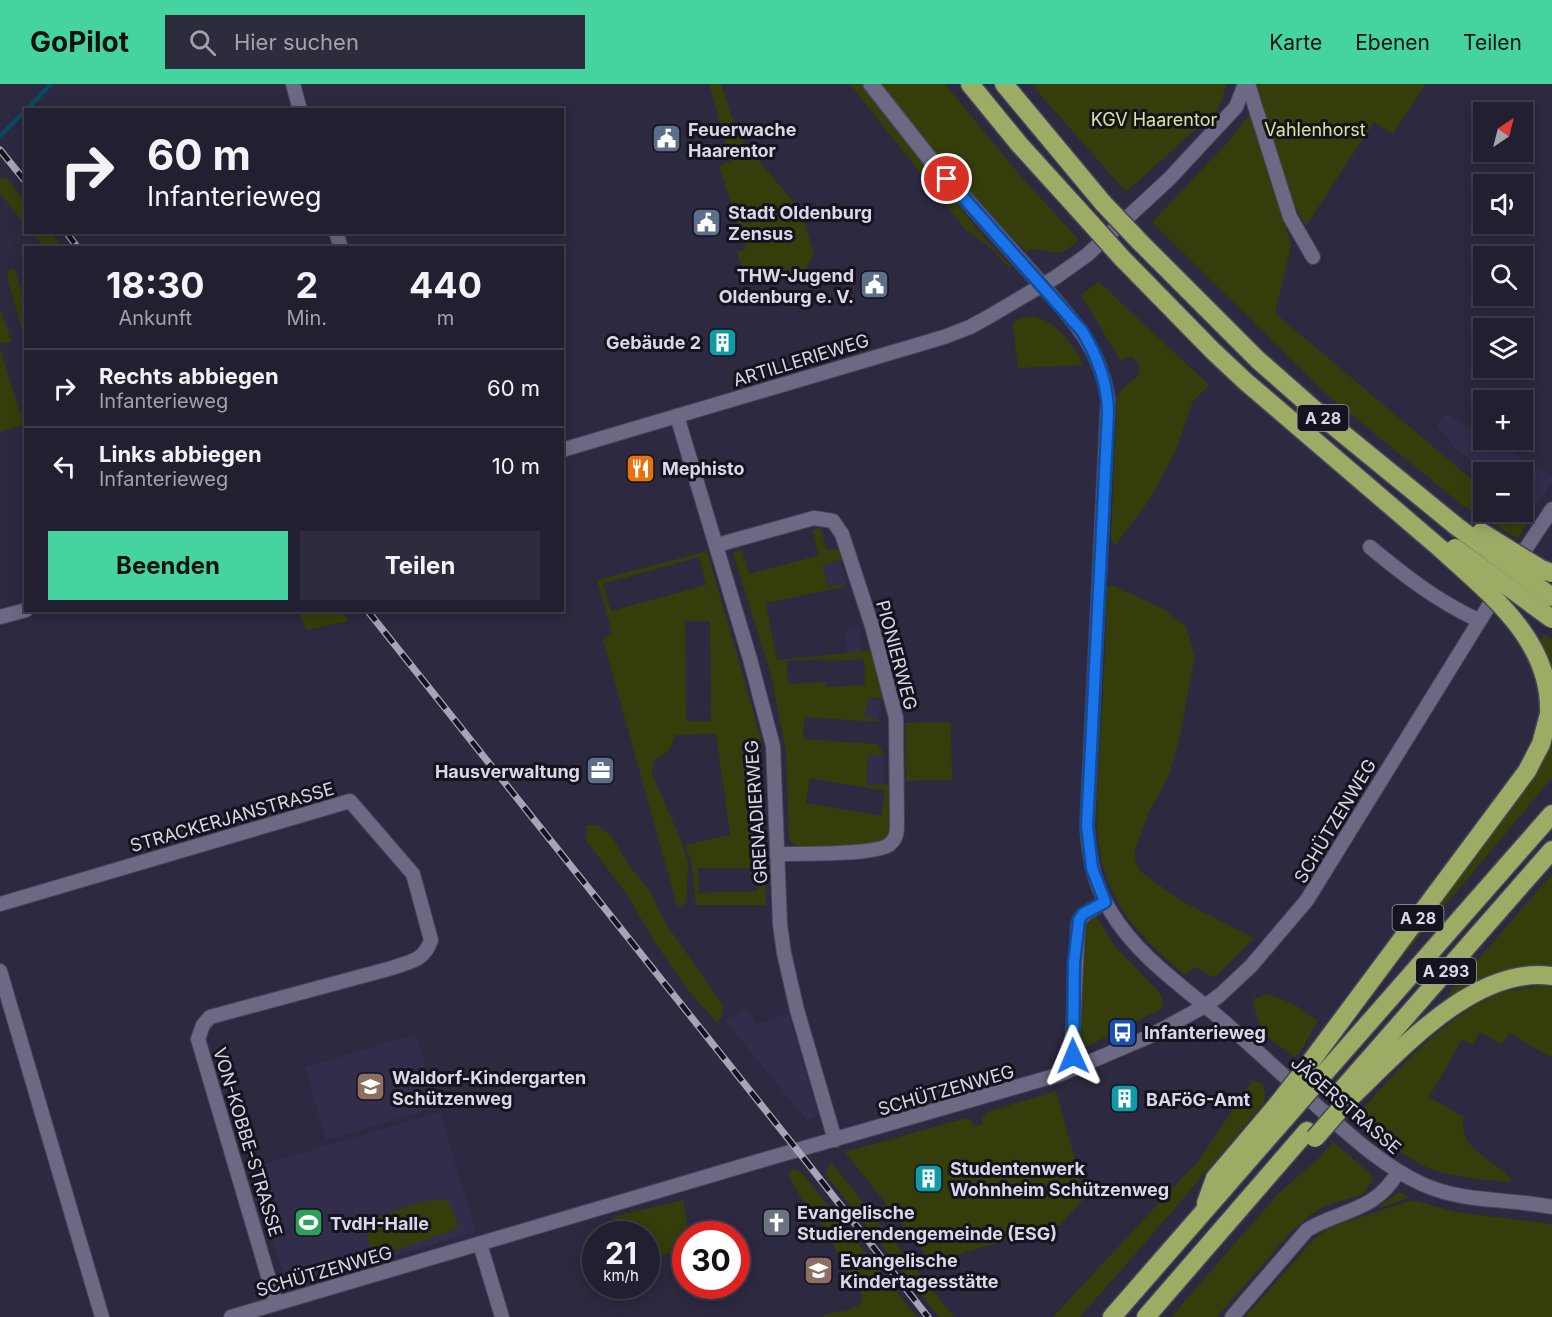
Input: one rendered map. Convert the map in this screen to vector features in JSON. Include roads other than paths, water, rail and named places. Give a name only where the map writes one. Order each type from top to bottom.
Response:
[{"type":"highway","name":"A 28","points":[[970,84],[1018,144],[1122,258],[1237,374],[1357,476],[1552,597]]},
{"type":"highway","name":"A 28","points":[[1004,84],[1103,203],[1258,360],[1324,419],[1418,495],[1451,534],[1500,604],[1528,639],[1547,680],[1550,697],[1549,714],[1541,744],[1527,771],[1316,1070],[1283,1110],[1215,1178],[1202,1213],[1112,1317]]},
{"type":"highway","name":"A 28","points":[[1451,534],[1552,573]]},
{"type":"highway","points":[[1451,534],[1552,618]]},
{"type":"highway","name":"A 293","points":[[1316,1070],[1552,814]]},
{"type":"highway","name":"A 293","points":[[1345,1096],[1552,850]]},
{"type":"highway","points":[[1146,1317],[1287,1153],[1311,1134],[1345,1096],[1436,1018],[1470,996],[1495,984],[1516,978],[1552,976]]},
{"type":"street","points":[[293,84],[299,108]]},
{"type":"street","points":[[871,84],[935,166],[1068,315],[1089,342],[1101,369],[1108,400],[1087,826],[1092,868],[1105,902],[1132,941],[1206,1006]]},
{"type":"street","points":[[1247,84],[1290,217],[1313,257]]},
{"type":"street","name":"ARTILLERIEWEG","points":[[564,449],[958,332],[1042,285],[1087,255],[1169,179],[1236,107],[1247,84]]},
{"type":"street","name":"GRENADIERWEG","points":[[677,416],[750,659],[772,746],[780,924],[784,953],[797,1010],[835,1140]]},
{"type":"street","name":"SCHÜTZENWEG","points":[[231,1317],[997,1094],[1078,1068],[1148,1037],[1206,1006],[1251,966],[1308,900],[1478,620],[1552,509]]},
{"type":"street","name":"PIONIERWEG","points":[[717,545],[814,518],[833,521],[842,534],[872,626],[896,718],[896,838],[890,844],[873,850],[777,854]]},
{"type":"street","points":[[1370,547],[1439,601],[1478,620]]},
{"type":"street","points":[[0,617],[24,611]]},
{"type":"street","name":"STRACKERJANSTRASSE","points":[[0,904],[350,801],[412,874],[431,940]]},
{"type":"street","points":[[1078,1068],[1072,1049],[1078,926],[1083,914],[1105,902]]},
{"type":"street","name":"VON-KOBBE-STRASSE","points":[[276,1303],[198,1039],[202,1025],[210,1017],[422,958],[431,940]]},
{"type":"street","points":[[0,971],[102,1317]]},
{"type":"street","name":"JÄGERSTRASSE","points":[[1206,1006],[1365,1149],[1398,1172],[1425,1186],[1446,1193],[1552,1207]]},
{"type":"street","points":[[1232,1317],[1307,1230],[1323,1220],[1358,1209],[1374,1200],[1390,1186],[1398,1172]]},
{"type":"street","points":[[480,1244],[502,1317]]},
{"type":"waterway","points":[[28,108],[51,84]]},
{"type":"waterway","points":[[0,136],[24,112]]},
{"type":"railway","points":[[0,150],[24,180]]},
{"type":"railway","points":[[68,234],[76,246]]},
{"type":"railway","points":[[369,612],[928,1317]]},
{"type":"place","name":"Feuerwache Haarentor","points":[[667,139]]},
{"type":"place","name":"Stadt Oldenburg Zensus","points":[[707,222]]},
{"type":"place","name":"THW-Jugend Oldenburg e. V.","points":[[875,285]]},
{"type":"place","name":"Gebäude 2","points":[[722,342]]},
{"type":"place","name":"Mephisto","points":[[641,468]]},
{"type":"place","name":"Hausverwaltung","points":[[601,771]]},
{"type":"place","name":"Infanterieweg","points":[[1123,1032]]},
{"type":"place","name":"Waldorf-Kindergarten Schützenweg","points":[[371,1087]]},
{"type":"place","name":"BAFöG-Amt","points":[[1125,1099]]},
{"type":"place","name":"Studentenwerk Wohnheim Schützenweg","points":[[929,1178]]},
{"type":"place","name":"Evangelische Studierendengemeinde (ESG)","points":[[776,1222]]},
{"type":"place","name":"TvdH-Halle","points":[[309,1223]]},
{"type":"place","name":"Evangelische Kindertagesstätte","points":[[819,1270]]},
{"type":"park label","name":"KGV Haarentor","points":[[1154,119]]},
{"type":"park label","name":"Vahlenhorst","points":[[1315,129]]}]
